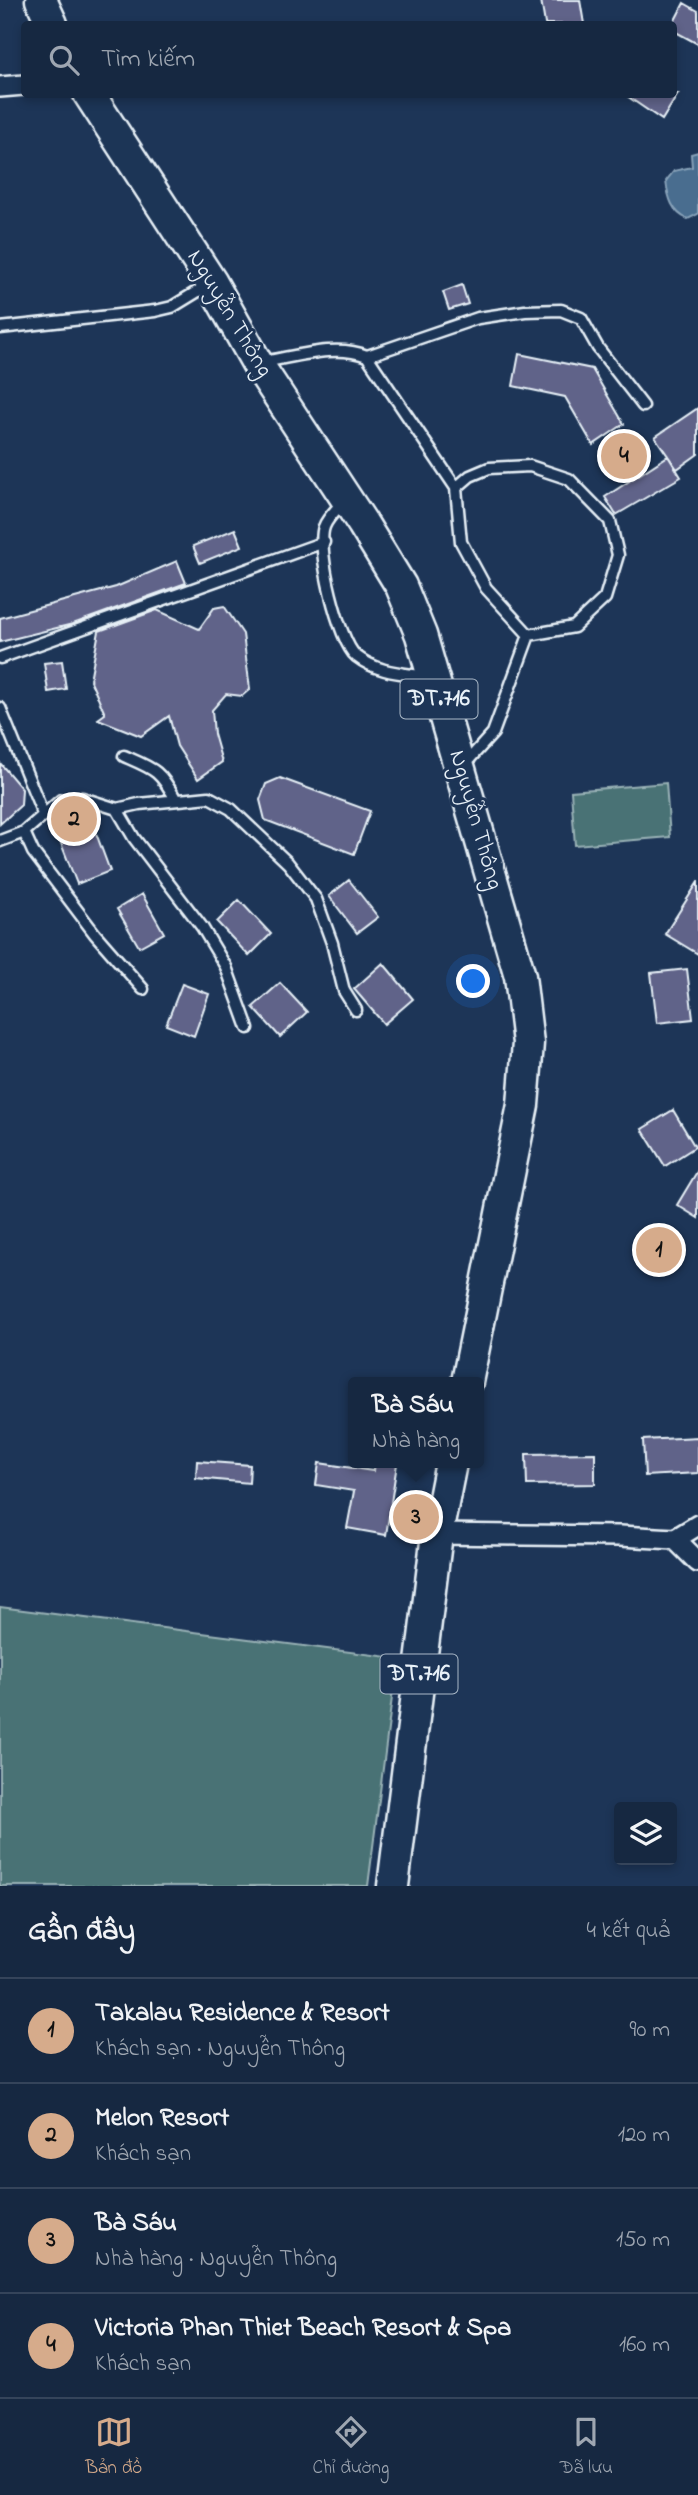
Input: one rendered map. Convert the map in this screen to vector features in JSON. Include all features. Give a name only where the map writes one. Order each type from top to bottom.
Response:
[{"type":"main road","points":[[41,0],[51,21]]},
{"type":"main road","name":"Nguyễn Thông","points":[[92,98],[212,283],[257,363],[401,586],[421,635],[520,976],[528,1043],[523,1105],[468,1377]]},
{"type":"main road","name":"ĐT.716","points":[[393,1886],[437,1534],[450,1468]]},
{"type":"street","points":[[0,87],[21,85]]},
{"type":"street","points":[[437,1534],[675,1539],[698,1525]]},
{"type":"street","points":[[675,1539],[698,1562]]},
{"type":"lane","points":[[0,328],[155,311],[172,307],[212,283]]},
{"type":"lane","points":[[367,356],[478,318],[525,311],[561,310],[581,318],[598,348],[643,406]]},
{"type":"lane","points":[[257,363],[336,351],[357,352],[367,356],[456,488],[461,542],[486,588],[529,635]]},
{"type":"lane","points":[[456,488],[470,476],[489,468],[530,466],[569,479],[610,521],[618,555],[605,598],[574,627],[529,635]]},
{"type":"lane","points":[[346,498],[324,527],[324,566],[336,615],[354,654],[379,670],[433,677]]},
{"type":"lane","points":[[0,658],[324,542]]},
{"type":"lane","points":[[460,769],[493,733],[529,635]]},
{"type":"lane","points":[[0,708],[43,814]]},
{"type":"lane","points":[[124,756],[156,770],[166,780],[176,800]]},
{"type":"lane","points":[[0,841],[24,832],[61,800],[82,798],[117,809],[209,797],[231,809],[288,863],[316,899],[332,943],[344,991],[356,1010]]},
{"type":"lane","points":[[117,809],[134,838],[202,927],[226,967],[248,1028]]},
{"type":"lane","points":[[24,832],[33,852],[95,934],[143,989]]},
{"type":"green space","points":[[666,783],[670,837],[575,845],[571,791]]},
{"type":"green space","points":[[0,1607],[397,1658],[368,1886],[0,1886]]},
{"type":"water","points":[[698,152],[698,214],[688,219],[678,213],[672,204],[666,181],[674,171],[692,167],[691,154]]},
{"type":"building","points":[[541,0],[580,0],[584,21],[544,21]]},
{"type":"building","points":[[684,3],[698,11],[698,44],[677,33],[677,21],[675,21]]},
{"type":"building","points":[[630,98],[676,98],[662,120]]},
{"type":"building","points":[[462,285],[468,304],[449,310],[443,292]]},
{"type":"building","points":[[519,354],[592,369],[624,424],[593,445],[565,397],[513,386]]},
{"type":"building","points":[[698,408],[698,454],[677,469],[655,437]]},
{"type":"building","points":[[668,456],[681,477],[616,515],[605,497]]},
{"type":"building","points":[[235,529],[242,546],[200,563],[193,546]]},
{"type":"building","points":[[177,561],[186,583],[73,624],[0,642],[0,618],[116,587]]},
{"type":"building","points":[[224,606],[243,634],[250,689],[242,696],[226,694],[212,710],[214,734],[222,762],[198,779],[177,746],[169,716],[141,736],[98,719],[105,714],[90,680],[99,631],[157,610],[199,629],[214,608]]},
{"type":"building","points":[[62,661],[66,689],[48,692],[44,663]]},
{"type":"building","points":[[0,763],[22,789],[21,805],[0,824]]},
{"type":"building","points":[[280,778],[370,811],[354,854],[265,820],[260,800],[266,784]]},
{"type":"building","points":[[93,825],[110,871],[77,884],[59,838]]},
{"type":"building","points":[[349,880],[378,917],[357,933],[329,896]]},
{"type":"building","points":[[698,882],[698,954],[665,934]]},
{"type":"building","points":[[142,894],[164,933],[139,947],[117,909]]},
{"type":"building","points":[[239,900],[271,934],[249,956],[217,922]]},
{"type":"building","points":[[383,963],[413,999],[384,1024],[354,989]]},
{"type":"building","points":[[687,969],[693,1019],[657,1023],[651,973]]},
{"type":"building","points":[[280,983],[307,1012],[280,1037],[253,1007]]},
{"type":"building","points":[[182,984],[209,994],[194,1036],[166,1025]]},
{"type":"building","points":[[673,1110],[695,1147],[665,1166],[642,1129]]},
{"type":"building","points":[[698,1170],[698,1218],[677,1205]]},
{"type":"building","points":[[698,1437],[698,1473],[645,1476],[643,1440]]},
{"type":"building","points":[[595,1453],[595,1484],[527,1485],[526,1454]]},
{"type":"building","points":[[197,1461],[250,1465],[249,1483],[196,1478]]},
{"type":"building","points":[[319,1463],[373,1471],[373,1468],[396,1468],[386,1535],[347,1528],[354,1491],[316,1485]]},
{"type":"place","name":"Victoria Phan Thiet Beach Resort & Spa","points":[[624,456]]},
{"type":"place","name":"Melon Resort","points":[[74,819]]},
{"type":"place","name":"Takalau Residence & Resort","points":[[659,1250]]},
{"type":"place","name":"Bà Sáu","points":[[416,1517]]}]
